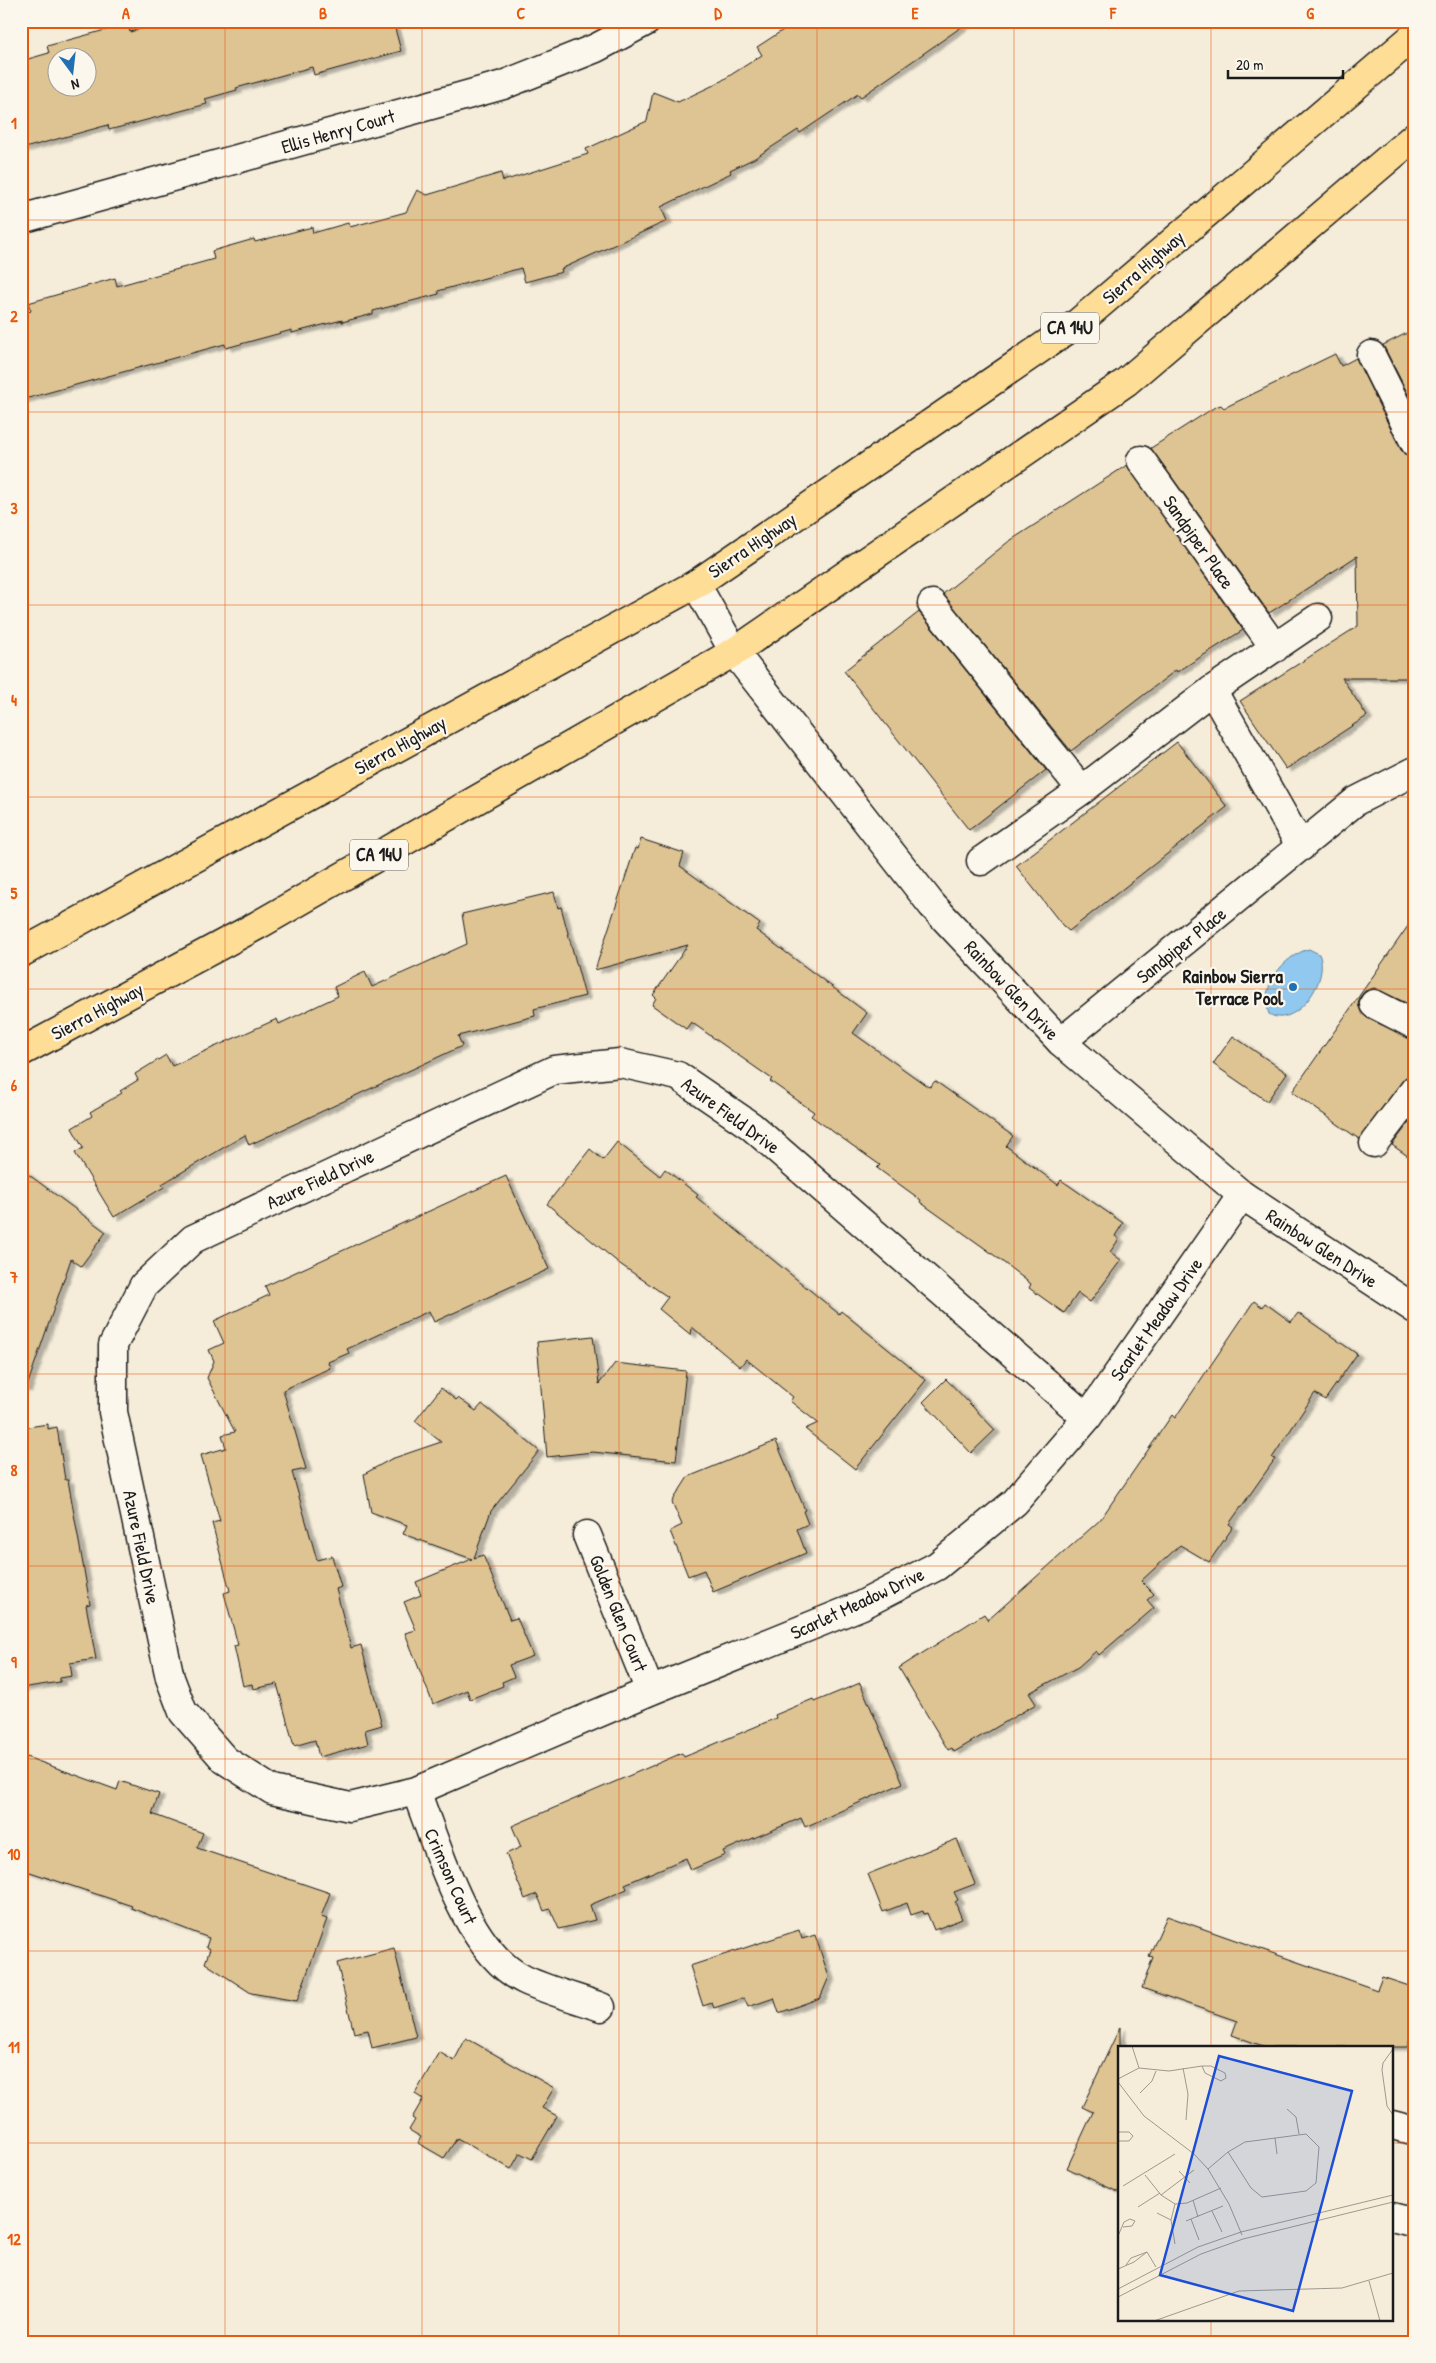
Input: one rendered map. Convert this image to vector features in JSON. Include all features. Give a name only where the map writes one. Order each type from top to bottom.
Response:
[{"type":"main road","name":"Sierra Highway","points":[[21,953],[696,584],[1079,322],[1415,35]]},
{"type":"main road","name":"Sierra Highway","points":[[21,1052],[258,925],[734,652],[1126,382],[1415,136]]},
{"type":"street","name":"Ellis Henry Court","points":[[21,220],[503,85],[596,48],[647,21]]},
{"type":"street","points":[[1371,355],[1415,443]]},
{"type":"street","name":"Sandpiper Place","points":[[1141,460],[1274,648]]},
{"type":"street","name":"Rainbow Glen Drive","points":[[696,584],[734,652],[932,905],[1061,1042],[1242,1196],[1415,1309]]},
{"type":"street","points":[[932,604],[1082,790]]},
{"type":"street","points":[[981,861],[1082,790],[1212,690],[1318,618]]},
{"type":"street","points":[[1212,690],[1300,847]]},
{"type":"street","name":"Sandpiper Place","points":[[1061,1042],[1356,801],[1415,771]]},
{"type":"street","points":[[1374,1004],[1415,1025]]},
{"type":"street","name":"Azure Field Drive","points":[[416,1791],[350,1807],[272,1790],[224,1760],[183,1712],[170,1678],[113,1412],[113,1345],[144,1285],[193,1239],[554,1070],[620,1062],[678,1076],[751,1126],[1087,1418]]},
{"type":"street","points":[[1374,1143],[1415,1090]]},
{"type":"street","name":"Scarlet Meadow Drive","points":[[416,1791],[650,1691],[860,1606],[937,1566],[1015,1502],[1087,1418],[1242,1196]]},
{"type":"street","name":"Golden Glen Court","points":[[587,1535],[650,1691]]},
{"type":"street","name":"Crimson Court","points":[[416,1791],[465,1915],[492,1954],[523,1979],[601,2007]]},
{"type":"street","points":[[1394,2126],[1415,2131]]},
{"type":"street","points":[[1394,2218],[1415,2223]]},
{"type":"water","name":"Rainbow Sierra Terrace Pool","points":[[1309,949],[1319,954],[1321,965],[1320,977],[1315,989],[1299,1009],[1289,1015],[1279,1017],[1269,1014],[1267,993],[1270,983],[1290,958]]},
{"type":"building","points":[[168,21],[393,21],[401,51],[314,75],[312,67],[236,88],[237,90],[205,99],[207,104],[109,130],[108,125],[21,149],[21,61],[48,53],[48,98],[98,98],[98,48],[48,50],[47,46],[127,24],[130,32]]},
{"type":"building","points":[[797,21],[970,21],[861,97],[858,94],[800,133],[798,130],[755,158],[730,170],[731,173],[661,207],[667,221],[561,269],[562,272],[525,282],[521,268],[438,291],[439,294],[373,311],[373,314],[292,333],[292,330],[226,348],[225,344],[21,400],[21,314],[31,311],[28,303],[115,278],[117,286],[214,259],[212,251],[254,239],[255,242],[312,227],[313,233],[348,223],[350,227],[406,212],[417,190],[427,195],[501,173],[503,181],[588,154],[586,149],[647,121],[653,92],[678,102],[718,83],[762,55],[757,47]]},
{"type":"building","points":[[1415,329],[1415,408],[1383,345]]},
{"type":"building","points":[[1335,354],[1341,366],[1356,358],[1401,450],[1407,456],[1415,459],[1415,678],[1342,678],[1367,716],[1286,769],[1240,701],[1358,626],[1357,556],[1269,613],[1151,448],[1215,407],[1221,405],[1224,408]]},
{"type":"building","points":[[1127,465],[1243,630],[1177,672],[1176,670],[1071,751],[943,594],[1008,542]]},
{"type":"building","points":[[919,612],[1046,770],[969,830],[844,671]]},
{"type":"building","points":[[1177,742],[1227,807],[1069,931],[1016,866]]},
{"type":"building","points":[[641,839],[684,853],[680,866],[760,924],[756,930],[867,1013],[853,1033],[927,1086],[930,1087],[935,1081],[1013,1136],[1006,1146],[1058,1185],[1061,1180],[1123,1223],[1115,1236],[1119,1239],[1110,1252],[1121,1260],[1090,1302],[1078,1293],[1064,1313],[1029,1288],[1031,1284],[990,1252],[920,1202],[921,1200],[877,1168],[880,1165],[811,1116],[814,1112],[770,1081],[772,1079],[691,1022],[686,1029],[652,1005],[656,998],[653,995],[688,945],[595,970],[635,848],[638,849]]},
{"type":"building","points":[[554,892],[558,908],[561,907],[585,996],[534,1009],[535,1016],[458,1036],[462,1046],[299,1122],[249,1145],[245,1135],[162,1184],[164,1187],[114,1217],[75,1153],[83,1148],[72,1128],[92,1116],[90,1112],[122,1093],[120,1091],[138,1080],[135,1074],[166,1055],[172,1066],[277,1019],[279,1024],[338,996],[334,987],[365,972],[372,987],[467,944],[462,914]]},
{"type":"building","points":[[1415,916],[1415,1007],[1374,988],[1365,991],[1360,997],[1358,1004],[1361,1012],[1367,1018],[1415,1040],[1415,1074],[1409,1075],[1403,1080],[1359,1139],[1292,1092]]},
{"type":"building","points":[[1233,1036],[1287,1073],[1267,1101],[1213,1064]]},
{"type":"building","points":[[1415,1115],[1415,1161],[1392,1145]]},
{"type":"building","points":[[617,1142],[660,1176],[665,1169],[698,1195],[696,1197],[839,1314],[841,1311],[926,1380],[855,1469],[805,1429],[818,1423],[790,1401],[793,1397],[746,1359],[740,1367],[692,1327],[691,1335],[659,1309],[668,1297],[620,1264],[547,1204],[590,1149],[603,1160]]},
{"type":"building","points":[[21,1169],[106,1232],[81,1266],[71,1259],[26,1389],[21,1388]]},
{"type":"building","points":[[506,1176],[549,1269],[434,1322],[429,1311],[347,1349],[349,1353],[328,1362],[330,1368],[283,1390],[306,1469],[292,1472],[317,1560],[332,1556],[341,1587],[336,1589],[351,1648],[361,1645],[382,1725],[365,1730],[368,1744],[319,1757],[315,1740],[294,1746],[277,1684],[253,1689],[252,1684],[243,1686],[234,1646],[238,1645],[224,1593],[230,1591],[212,1523],[220,1521],[201,1455],[226,1448],[222,1435],[235,1432],[207,1378],[214,1361],[209,1350],[224,1343],[214,1321],[269,1295],[265,1286]]},
{"type":"building","points":[[1254,1301],[1262,1307],[1265,1303],[1291,1322],[1298,1313],[1357,1354],[1325,1400],[1315,1393],[1272,1458],[1275,1459],[1229,1524],[1233,1527],[1209,1562],[1180,1545],[1141,1581],[1154,1594],[1147,1600],[1154,1608],[1099,1655],[1096,1651],[1078,1667],[1029,1693],[1036,1704],[954,1752],[952,1748],[948,1750],[899,1668],[984,1614],[988,1620],[1100,1520],[1172,1415],[1175,1418]]},
{"type":"building","points":[[593,1336],[599,1384],[615,1363],[686,1371],[676,1461],[593,1452],[547,1457],[537,1342]]},
{"type":"building","points":[[946,1379],[995,1430],[971,1453],[923,1402]]},
{"type":"building","points":[[441,1388],[456,1400],[458,1398],[476,1411],[482,1404],[539,1451],[491,1511],[474,1558],[483,1555],[510,1620],[517,1618],[533,1656],[509,1665],[514,1677],[502,1682],[503,1686],[470,1699],[467,1690],[433,1704],[405,1633],[416,1630],[404,1602],[421,1595],[416,1582],[472,1559],[403,1534],[407,1525],[371,1512],[364,1474],[391,1459],[441,1442],[415,1421]]},
{"type":"building","points":[[48,1424],[48,1429],[57,1427],[65,1480],[68,1480],[90,1604],[86,1605],[96,1659],[70,1663],[72,1676],[60,1678],[60,1682],[21,1688],[21,1428]]},
{"type":"building","points":[[776,1441],[805,1510],[803,1511],[808,1524],[797,1529],[806,1553],[713,1592],[704,1570],[688,1576],[670,1531],[682,1525],[672,1502],[688,1477]]},
{"type":"building","points":[[860,1683],[903,1783],[805,1827],[801,1818],[723,1851],[725,1855],[691,1870],[686,1858],[625,1884],[627,1889],[590,1905],[595,1920],[559,1929],[550,1909],[544,1911],[537,1894],[525,1899],[506,1854],[521,1847],[512,1826],[682,1753],[684,1757],[776,1718],[775,1715],[813,1699],[814,1702]]},
{"type":"building","points":[[21,1755],[117,1790],[120,1781],[159,1794],[152,1814],[203,1833],[197,1848],[330,1893],[321,1917],[327,1919],[297,2001],[251,1993],[205,1963],[210,1949],[206,1947],[209,1938],[131,1908],[132,1906],[21,1869]]},
{"type":"building","points":[[957,1839],[975,1884],[954,1892],[958,1900],[955,1902],[962,1919],[934,1930],[927,1913],[924,1914],[923,1911],[911,1915],[907,1903],[883,1912],[868,1874]]},
{"type":"building","points":[[1167,1916],[1377,1990],[1382,1977],[1415,1988],[1415,2026],[1407,2047],[1263,2046],[1232,2035],[1237,2021],[1142,1988],[1153,1957],[1149,1956]]},
{"type":"building","points":[[799,1930],[802,1939],[815,1935],[829,1977],[820,1998],[779,2013],[774,1998],[748,2007],[744,1998],[714,2008],[712,2003],[703,2006],[690,1966]]},
{"type":"building","points":[[394,1948],[416,2037],[372,2048],[368,2030],[354,2033],[337,1963]]},
{"type":"building","points":[[1120,2027],[1120,2046],[1118,2046],[1118,2192],[1067,2168],[1093,2112],[1082,2107]]},
{"type":"building","points":[[466,2038],[554,2088],[542,2108],[557,2116],[532,2159],[520,2153],[511,2169],[457,2138],[444,2158],[418,2143],[421,2137],[409,2130],[415,2120],[412,2118],[423,2099],[415,2094],[439,2052],[454,2061]]},
{"type":"place","name":"Rainbow Sierra Terrace Pool","points":[[1293,987]]}]
